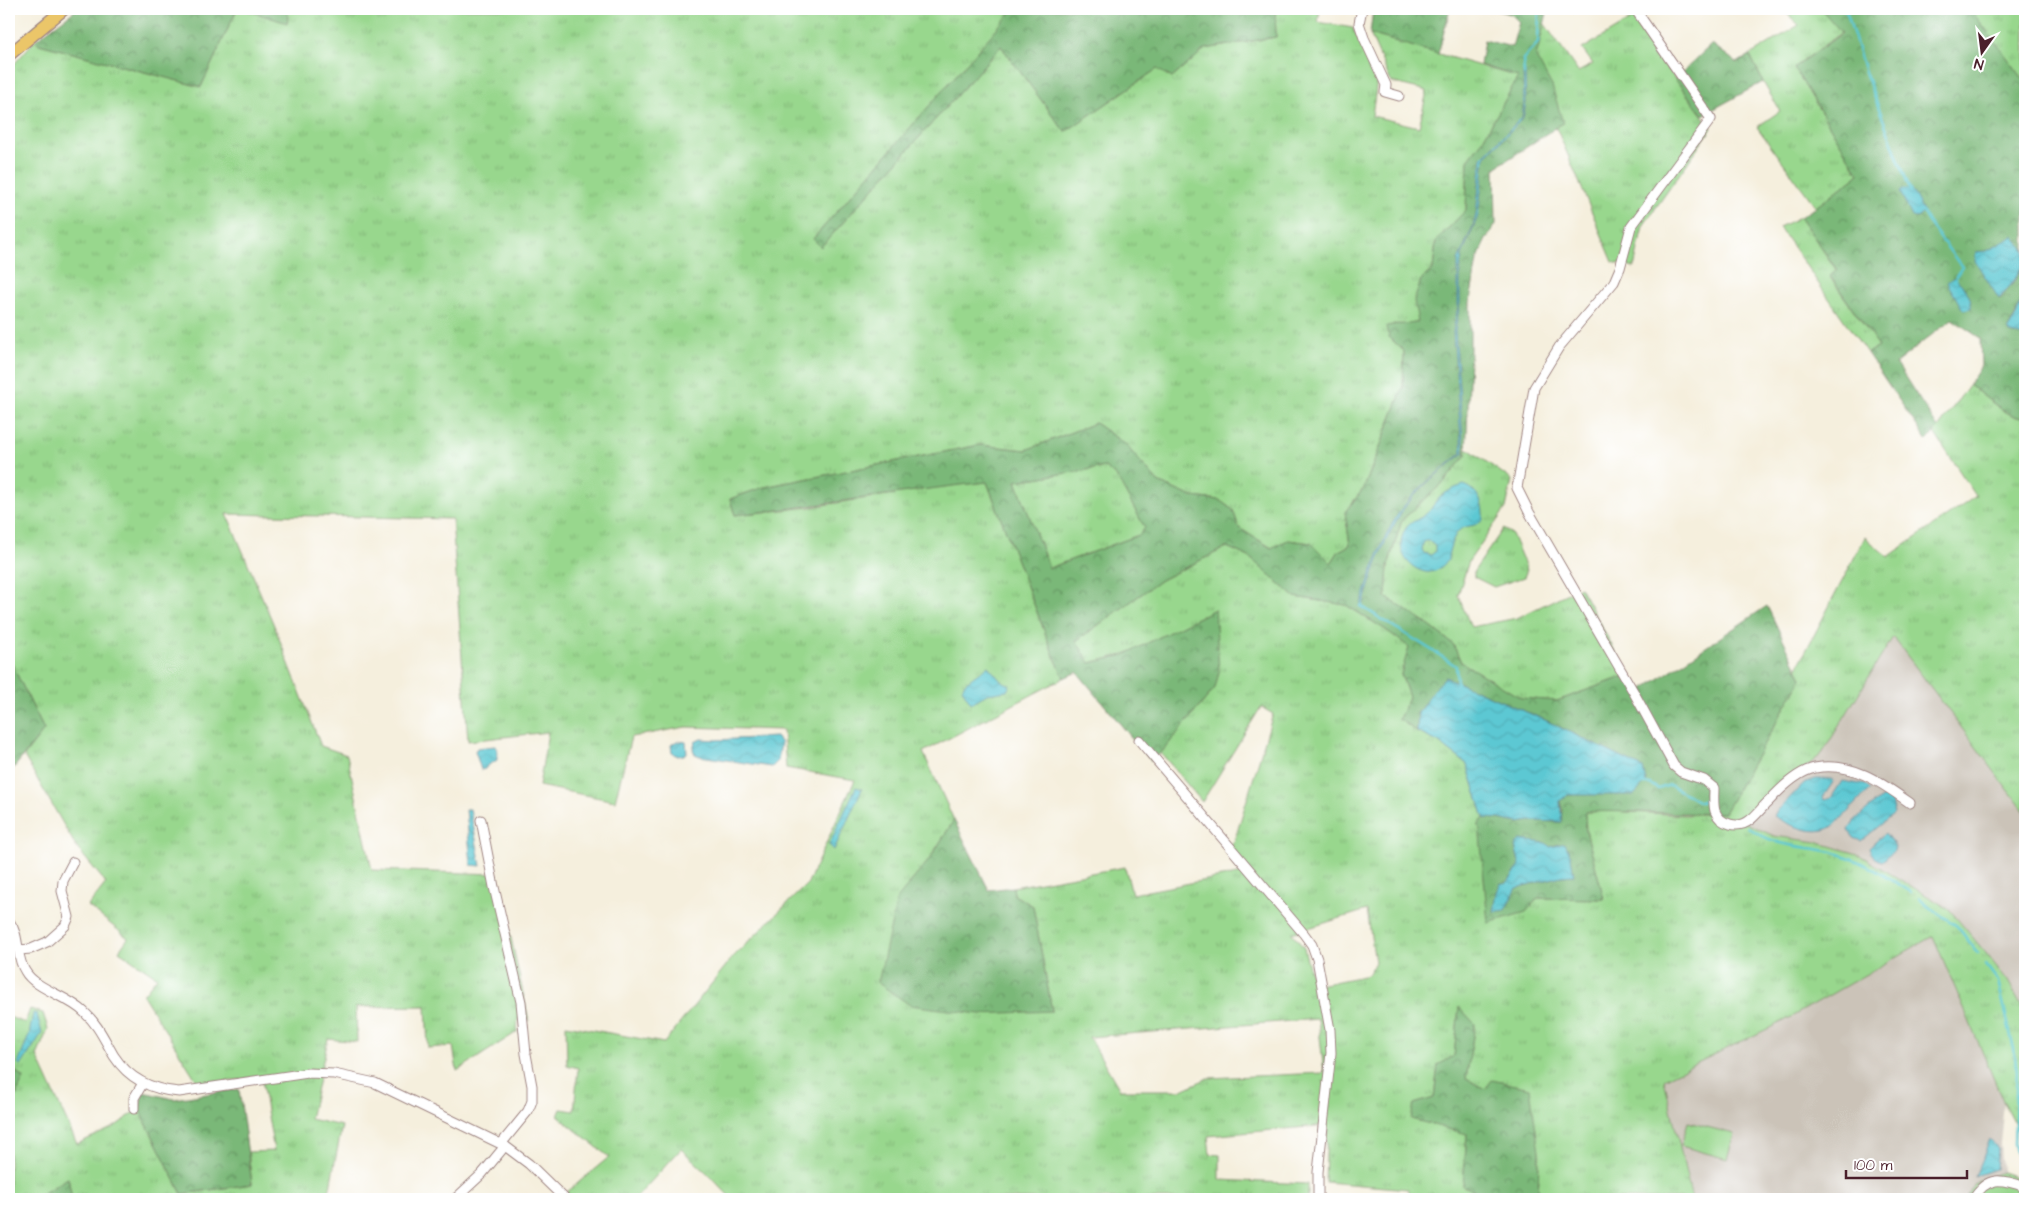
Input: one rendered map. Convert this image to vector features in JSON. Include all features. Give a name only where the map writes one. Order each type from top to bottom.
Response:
[{"type":"main road","points":[[9,56],[64,9]]},
{"type":"street","points":[[1362,9],[1359,23],[1386,85],[1385,92],[1399,96]]},
{"type":"street","points":[[1635,9],[1712,119],[1631,227],[1620,268],[1614,282],[1559,347],[1534,388],[1517,488],[1529,512],[1634,691],[1674,766],[1681,772],[1704,780],[1714,788],[1714,808],[1717,816],[1727,824],[1736,826],[1749,821],[1770,800],[1814,768],[1831,767],[1851,770],[1869,776],[1910,803]]},
{"type":"street","points":[[1139,740],[1304,934],[1312,945],[1318,959],[1330,1030],[1331,1053],[1318,1172],[1318,1199]]},
{"type":"street","points":[[456,1199],[482,1174],[528,1111],[532,1101],[532,1086],[526,1054],[521,1002],[494,887],[481,820]]},
{"type":"street","points":[[19,950],[31,949],[47,942],[65,926],[69,917],[62,891],[63,881],[73,862]]},
{"type":"street","points":[[9,921],[16,932],[22,964],[28,976],[40,985],[66,998],[84,1012],[97,1026],[115,1058],[123,1068],[143,1083],[158,1089],[179,1092],[308,1073],[334,1074],[375,1083],[503,1145],[529,1164],[565,1199]]},
{"type":"street","points":[[134,1109],[134,1098],[143,1083]]},
{"type":"street","points":[[1973,1199],[1980,1188],[1994,1181],[2007,1181],[2025,1186]]},
{"type":"shaded area","points":[[1893,636],[2025,812],[2025,1012],[2008,981],[1948,909],[1858,854],[1817,842],[1774,836],[1746,823],[1748,815],[1822,754]]},
{"type":"shaded area","points":[[1933,936],[2004,1103],[2000,1143],[2002,1172],[1975,1183],[1965,1199],[1692,1199],[1663,1079],[1786,1020]]},
{"type":"green space","points":[[77,9],[237,9],[201,87],[39,44],[35,40]]},
{"type":"green space","points":[[237,9],[243,9],[287,22],[289,9],[1009,9],[1013,11],[813,239],[821,247],[1001,46],[1065,132],[1157,69],[1172,78],[1205,49],[1276,37],[1275,9],[1320,9],[1318,22],[1353,28],[1377,80],[1372,116],[1419,127],[1427,91],[1391,82],[1370,34],[1518,77],[1481,143],[1468,160],[1466,210],[1436,241],[1433,269],[1421,280],[1418,322],[1408,325],[1393,324],[1389,337],[1404,351],[1403,388],[1364,488],[1345,512],[1350,545],[1339,551],[1331,563],[1311,543],[1288,540],[1272,548],[1239,528],[1233,510],[1219,500],[1192,497],[1158,482],[1125,444],[1095,423],[1026,450],[980,445],[764,487],[730,499],[735,515],[811,507],[938,487],[987,482],[1064,678],[923,752],[954,820],[929,860],[1052,1011],[1033,906],[1014,895],[1013,887],[1125,867],[1132,894],[1243,873],[1226,852],[1234,842],[1273,714],[1261,707],[1202,802],[1161,753],[1215,688],[1215,609],[1124,655],[1090,663],[1076,641],[1161,580],[1227,547],[1249,557],[1295,597],[1346,605],[1410,647],[1401,674],[1409,697],[1399,719],[1417,732],[1438,742],[1467,764],[1484,818],[1479,825],[1526,912],[1538,898],[1604,899],[1586,831],[1584,812],[1609,811],[1685,815],[1724,813],[1802,678],[1797,668],[1865,537],[1888,557],[1976,496],[1933,431],[1938,428],[1969,385],[2004,411],[2019,418],[2025,418],[2025,812],[1893,637],[1822,754],[1748,815],[1746,823],[1774,836],[1817,842],[1858,854],[1949,909],[2008,981],[2025,1012],[2025,1112],[2022,1115],[2022,1138],[2004,1103],[1933,936],[1786,1020],[1664,1079],[1692,1199],[1538,1199],[1539,1152],[1485,1089],[1466,1079],[1475,1024],[1459,1008],[1454,1057],[1438,1065],[1434,1098],[1414,1104],[1467,1134],[1463,1186],[1487,1195],[1488,1199],[1409,1199],[1408,1189],[1325,1182],[1327,1126],[1318,1126],[1208,1136],[1210,1154],[1220,1155],[1220,1180],[1308,1184],[1308,1199],[732,1199],[681,1149],[635,1199],[571,1199],[566,1193],[609,1157],[558,1116],[561,1109],[574,1111],[578,1068],[567,1065],[566,1025],[664,1043],[733,957],[808,883],[855,780],[786,768],[783,730],[686,727],[631,737],[615,801],[539,786],[548,732],[468,741],[452,519],[227,514],[273,623],[321,746],[347,755],[372,870],[497,874],[529,1021],[518,1019],[517,1032],[457,1071],[453,1046],[428,1048],[426,1006],[356,1007],[357,1042],[328,1039],[310,1119],[342,1126],[328,1197],[349,1199],[72,1199],[68,1178],[34,1199],[9,1199],[9,1111],[24,1078],[9,1066],[9,1017],[25,1023],[30,1009],[43,1013],[48,1029],[37,1056],[77,1144],[114,1127],[139,1109],[182,1194],[252,1184],[248,1152],[274,1151],[261,1076],[200,1086],[143,995],[157,977],[119,951],[128,938],[88,906],[106,883],[77,848],[24,756],[44,730],[9,658],[9,70],[35,40],[39,44],[201,87]],"holes":[[[1367,910],[1375,962],[1368,975],[1314,986],[1304,948],[1292,933]],[[1318,1019],[1324,1073],[1208,1078],[1182,1090],[1120,1090],[1089,1037]]]},
{"type":"green space","points":[[243,9],[289,9],[287,23]]},
{"type":"green space","points":[[1009,9],[1275,9],[1276,37],[1205,49],[1172,78],[1157,69],[1065,132],[1001,46],[821,247],[813,239],[1012,11]]},
{"type":"green space","points":[[1373,9],[1450,9],[1438,54],[1370,34]]},
{"type":"green space","points":[[1490,9],[1548,9],[1536,57],[1552,86],[1563,123],[1495,168],[1496,224],[1485,241],[1477,260],[1470,302],[1466,455],[1445,481],[1402,520],[1388,566],[1386,597],[1453,644],[1461,662],[1521,698],[1557,701],[1628,675],[1639,692],[1767,606],[1802,678],[1724,813],[1585,812],[1586,831],[1604,899],[1538,898],[1526,912],[1488,923],[1479,824],[1484,818],[1518,823],[1531,821],[1561,822],[1562,809],[1560,801],[1567,795],[1595,794],[1643,768],[1545,720],[1445,677],[1418,712],[1417,732],[1399,719],[1409,697],[1401,674],[1409,647],[1346,605],[1295,597],[1249,557],[1227,547],[1161,580],[1076,641],[1090,663],[1124,655],[1215,609],[1219,672],[1215,688],[1161,753],[1151,761],[1077,672],[1064,678],[987,482],[735,515],[730,499],[764,487],[980,445],[1026,450],[1095,423],[1125,444],[1158,482],[1192,497],[1219,500],[1233,510],[1239,528],[1271,548],[1288,540],[1311,543],[1331,563],[1339,551],[1350,545],[1345,512],[1364,488],[1403,388],[1404,351],[1389,337],[1386,327],[1418,322],[1414,301],[1421,280],[1433,269],[1436,241],[1466,210],[1468,160],[1481,143],[1518,77],[1480,65],[1484,40],[1512,47],[1519,22],[1511,14]],"holes":[[[1105,467],[1117,477],[1145,528],[1139,535],[1049,568],[1016,481]],[[1559,844],[1574,875],[1561,876],[1516,888],[1505,909],[1494,912],[1497,892],[1501,883],[1506,884],[1520,866],[1515,846],[1550,847]]]},
{"type":"green space","points":[[1782,9],[1821,9],[1842,32],[1794,68],[1859,174],[1816,207],[1757,127],[1780,111],[1750,55],[1799,25]]},
{"type":"green space","points":[[1821,9],[1970,9],[2025,81],[2025,251],[2012,237],[1987,251],[1976,252],[2000,299],[2015,281],[2025,261],[2022,296],[2008,329],[2010,333],[2024,336],[2025,332],[2025,418],[2019,418],[2005,411],[1969,385],[1981,366],[1980,338],[1952,319],[1896,363],[1938,428],[1927,441],[1867,353],[1879,346],[1830,276],[1837,270],[1800,217],[1859,174],[1794,68],[1842,33]]},
{"type":"green space","points":[[1970,9],[2025,9],[2025,81]]},
{"type":"green space","points":[[1637,16],[1675,79],[1712,128],[1643,226],[1634,268],[1613,262],[1556,127],[1563,123],[1536,57],[1544,23],[1578,72],[1593,64],[1582,49]]},
{"type":"green space","points":[[1712,44],[1737,63],[1750,55],[1763,82],[1703,115],[1675,79]]},
{"type":"green space","points":[[1800,217],[1837,271],[1830,277],[1879,346],[1867,353],[1779,227]]},
{"type":"green space","points":[[1467,448],[1512,480],[1506,508],[1469,561],[1458,595],[1471,627],[1517,618],[1580,587],[1628,675],[1557,701],[1520,698],[1461,662],[1453,644],[1386,597],[1388,566],[1402,520],[1445,481],[1466,455]]},
{"type":"green space","points":[[1105,467],[1117,477],[1145,528],[1139,535],[1049,568],[1016,481]]},
{"type":"green space","points":[[1503,529],[1512,534],[1527,570],[1524,577],[1494,587],[1474,577],[1474,571]]},
{"type":"green space","points":[[9,658],[44,730],[9,774]]},
{"type":"green space","points":[[954,820],[989,890],[1013,887],[1014,895],[1033,906],[1052,1011],[979,1014],[910,1005],[878,983],[897,899],[929,860]]},
{"type":"green space","points":[[1459,1007],[1475,1024],[1466,1079],[1485,1089],[1492,1080],[1530,1088],[1539,1152],[1538,1199],[1488,1199],[1487,1195],[1463,1186],[1467,1134],[1411,1119],[1414,1104],[1434,1098],[1438,1065],[1454,1056]]},
{"type":"green space","points":[[9,1066],[24,1078],[9,1111]]},
{"type":"green space","points":[[239,1089],[252,1184],[182,1194],[139,1109],[143,1092],[174,1099]]},
{"type":"green space","points":[[1688,1122],[1734,1134],[1727,1159],[1681,1146]]},
{"type":"green space","points":[[2002,1172],[2025,1180],[2025,1199],[1965,1199],[1975,1183]]},
{"type":"green space","points":[[68,1178],[72,1199],[34,1199]]},
{"type":"water","points":[[1523,71],[1525,71],[1526,103],[1523,118],[1485,157],[1478,216],[1462,255],[1460,303],[1455,331],[1464,453],[1419,491],[1404,508],[1382,551],[1362,608],[1360,607],[1376,559],[1398,514],[1405,505],[1420,489],[1462,453],[1453,332],[1458,306],[1458,261],[1476,214],[1482,157],[1522,117],[1524,104]]},
{"type":"water","points":[[1904,189],[1911,189],[1924,212],[1917,218],[1912,217],[1900,192]]},
{"type":"water","points":[[2013,236],[2025,251],[2023,265],[1999,299],[1975,261],[1976,252],[1987,251]]},
{"type":"water","points":[[1954,277],[1969,295],[1971,308],[1963,310],[1949,286],[1947,282]]},
{"type":"water","points":[[2025,290],[2024,336],[2010,333],[2008,329],[2016,316]]},
{"type":"water","points":[[1460,486],[1469,487],[1477,494],[1483,509],[1483,520],[1458,531],[1449,553],[1448,561],[1436,571],[1424,572],[1413,567],[1402,552],[1401,540],[1406,528],[1429,511],[1441,496]],"holes":[[[1425,541],[1429,541],[1435,546],[1435,552],[1431,555],[1424,553],[1422,550]]]},
{"type":"water","points":[[988,666],[1000,680],[1010,685],[1007,691],[987,694],[971,703],[962,689],[965,683]]},
{"type":"water","points":[[1445,677],[1545,720],[1643,768],[1646,782],[1634,795],[1567,795],[1560,801],[1562,822],[1531,821],[1518,823],[1484,818],[1467,764],[1438,742],[1417,732],[1418,713],[1434,689]]},
{"type":"water","points":[[776,737],[781,743],[778,761],[772,767],[700,756],[695,754],[693,749],[695,742],[701,739]]},
{"type":"water","points":[[677,741],[686,742],[687,754],[678,756],[672,753],[671,745]]},
{"type":"water","points":[[495,746],[497,749],[497,760],[481,770],[475,751],[477,748]]},
{"type":"water","points":[[1816,779],[1831,779],[1834,781],[1823,797],[1824,800],[1831,798],[1842,781],[1866,785],[1870,789],[1838,822],[1830,828],[1823,830],[1816,831],[1801,828],[1786,823],[1774,816],[1804,783]]},
{"type":"water","points":[[856,787],[862,789],[834,850],[829,845]]},
{"type":"water","points":[[1884,796],[1891,801],[1894,814],[1861,841],[1853,838],[1849,830],[1854,821]]},
{"type":"water","points":[[466,809],[470,809],[481,866],[471,865]]},
{"type":"water","points":[[1885,833],[1895,846],[1894,851],[1882,861],[1874,856],[1869,848]]},
{"type":"water","points":[[1520,840],[1546,843],[1550,847],[1565,843],[1571,857],[1574,875],[1561,876],[1517,888],[1505,910],[1494,912],[1497,892],[1501,883],[1506,884],[1520,866],[1515,846]]},
{"type":"water","points":[[33,1013],[37,1014],[42,1033],[21,1066],[18,1064],[29,1035]]},
{"type":"water","points":[[1990,1140],[1998,1148],[1996,1169],[1975,1176]]},
{"type":"waterway","points":[[1524,74],[1523,59],[1538,43],[1539,9]]},
{"type":"waterway","points":[[1844,9],[1847,13],[1865,72],[1911,192]]},
{"type":"waterway","points":[[1921,210],[1962,267],[1956,276],[1956,282]]},
{"type":"waterway","points":[[1362,605],[1456,666],[1457,685]]},
{"type":"waterway","points":[[1641,784],[1650,784],[1658,789],[1670,785],[1700,802],[1710,799]]},
{"type":"waterway","points":[[1748,827],[1768,839],[1788,845],[1832,852],[1853,859],[1911,892]]},
{"type":"waterway","points":[[1919,898],[1957,926],[1978,953]]},
{"type":"waterway","points":[[1986,965],[1998,981],[2014,1049],[2017,1072],[2014,1144],[2023,1184]]},
{"type":"waterway","points":[[2019,1195],[2023,1199]]}]
